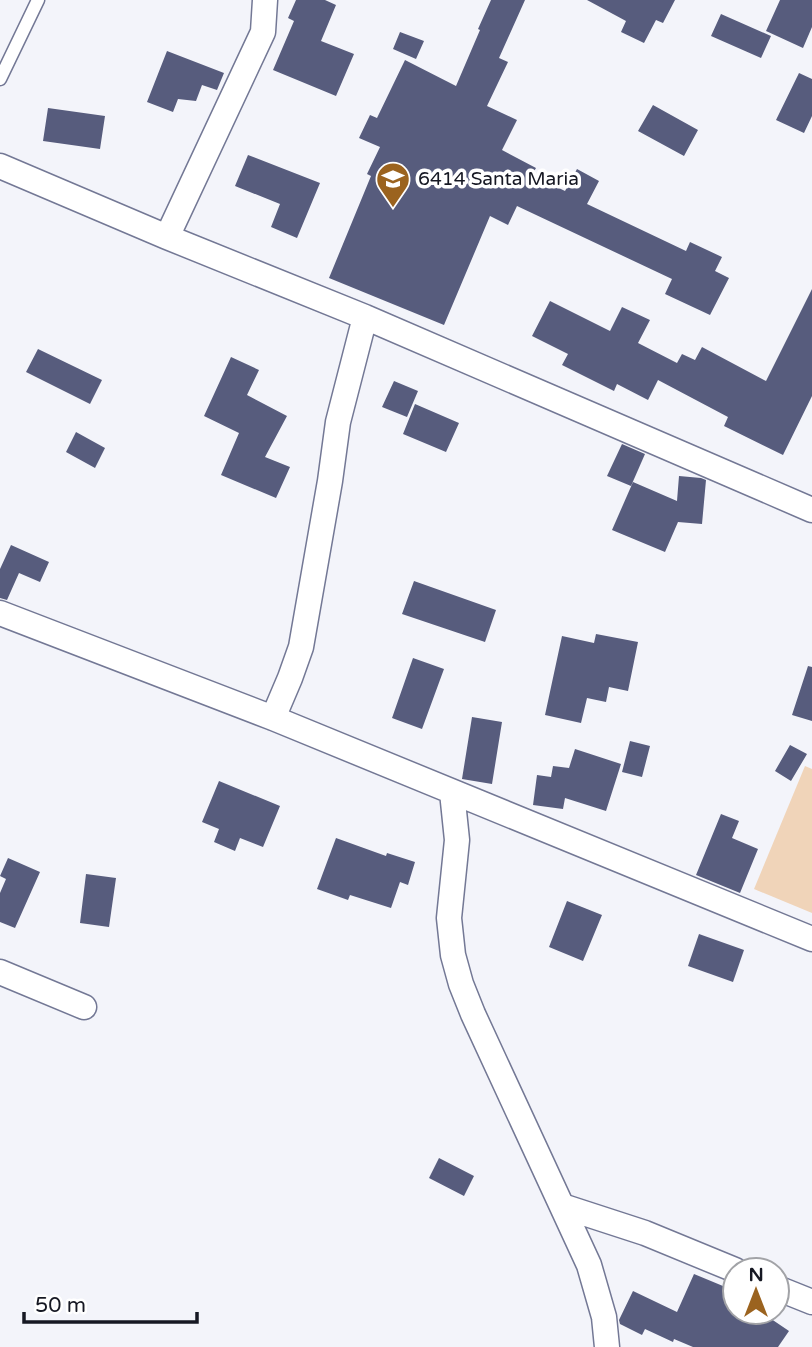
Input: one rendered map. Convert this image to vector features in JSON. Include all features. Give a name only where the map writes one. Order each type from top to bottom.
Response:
[{"type":"street","points":[[167,237],[263,32],[265,0]]},
{"type":"street","points":[[0,166],[365,317],[812,510]]},
{"type":"street","points":[[273,719],[302,647],[338,422],[365,317]]},
{"type":"street","points":[[0,613],[273,719],[812,939]]},
{"type":"street","points":[[452,792],[457,840],[449,918],[453,955],[461,984],[589,1265],[604,1317],[607,1347]]},
{"type":"street","points":[[0,972],[84,1007]]},
{"type":"street","points":[[562,1206],[645,1233],[721,1264]]},
{"type":"street","points":[[791,1293],[812,1302]]},
{"type":"lane","points":[[0,79],[38,0]]},
{"type":"shaded area","points":[[805,766],[812,769],[812,913],[754,889]]},
{"type":"building","points":[[296,0],[325,0],[336,5],[321,41],[354,54],[336,96],[273,70],[294,21],[288,18]]},
{"type":"building","points":[[491,0],[525,0],[499,58],[508,62],[487,106],[517,120],[502,150],[536,168],[532,175],[565,191],[577,169],[599,181],[587,204],[686,251],[690,242],[722,257],[715,271],[729,278],[710,315],[665,294],[672,279],[517,206],[508,225],[490,216],[444,325],[329,278],[371,176],[367,174],[380,147],[359,138],[370,115],[377,118],[405,60],[456,86]]},
{"type":"building","points":[[587,0],[675,0],[663,23],[656,20],[644,43],[621,32],[626,21]]},
{"type":"building","points":[[780,0],[812,0],[812,27],[803,48],[766,31]]},
{"type":"building","points":[[721,14],[771,36],[761,58],[711,36]]},
{"type":"building","points":[[400,32],[424,41],[416,59],[393,49]]},
{"type":"building","points":[[167,51],[224,73],[217,90],[202,85],[196,101],[178,99],[173,112],[147,102]]},
{"type":"building","points":[[799,73],[812,79],[812,116],[804,133],[776,120]]},
{"type":"building","points":[[653,105],[698,130],[684,156],[638,131]]},
{"type":"building","points":[[48,108],[105,116],[100,149],[43,141]]},
{"type":"building","points":[[248,155],[320,183],[297,238],[271,227],[280,204],[235,186]]},
{"type":"building","points":[[812,289],[812,396],[783,455],[724,426],[728,417],[658,380],[648,400],[617,384],[614,391],[562,365],[568,354],[532,336],[550,301],[610,331],[622,307],[650,320],[638,343],[677,363],[682,354],[695,360],[702,347],[766,381]]},
{"type":"building","points":[[38,349],[102,380],[90,404],[26,372]]},
{"type":"building","points":[[231,357],[259,370],[247,395],[287,416],[265,457],[290,467],[276,498],[221,475],[239,433],[204,416]]},
{"type":"building","points":[[394,381],[418,391],[407,417],[382,407]]},
{"type":"building","points":[[415,404],[459,423],[446,452],[403,434]]},
{"type":"building","points":[[76,432],[105,448],[95,468],[66,452]]},
{"type":"building","points":[[622,444],[645,454],[631,486],[607,476]]},
{"type":"building","points":[[679,476],[706,480],[702,524],[678,522],[665,552],[612,530],[633,482],[677,501]]},
{"type":"building","points":[[11,545],[49,562],[40,582],[19,573],[7,600],[0,598],[0,569]]},
{"type":"building","points":[[414,581],[496,610],[485,642],[402,614]]},
{"type":"building","points":[[596,634],[638,642],[628,691],[609,687],[606,702],[587,698],[581,723],[545,715],[562,636],[594,643]]},
{"type":"building","points":[[413,658],[444,669],[422,729],[392,718]]},
{"type":"building","points":[[808,666],[812,667],[812,721],[792,715]]},
{"type":"building","points":[[472,717],[502,722],[492,784],[462,779]]},
{"type":"building","points":[[630,741],[650,746],[642,777],[622,772]]},
{"type":"building","points":[[790,745],[807,754],[791,781],[775,771]]},
{"type":"building","points":[[575,749],[621,764],[606,811],[565,798],[563,809],[533,805],[537,775],[551,777],[553,766],[569,768]]},
{"type":"building","points":[[219,781],[280,806],[263,847],[240,838],[235,851],[214,842],[219,829],[202,822]]},
{"type":"building","points":[[721,814],[739,821],[732,838],[758,849],[740,893],[696,875]]},
{"type":"building","points":[[336,838],[386,856],[387,853],[415,862],[408,885],[400,882],[391,908],[350,895],[348,900],[317,889]]},
{"type":"building","points":[[8,858],[40,872],[15,928],[0,922],[0,893],[6,879],[0,876]]},
{"type":"building","points":[[86,874],[116,878],[109,927],[80,923]]},
{"type":"building","points":[[567,901],[602,915],[583,961],[549,947]]},
{"type":"building","points":[[699,934],[744,950],[733,982],[688,966]]},
{"type":"building","points":[[439,1158],[474,1176],[464,1196],[429,1178]]},
{"type":"building","points":[[694,1274],[721,1285],[721,1326],[782,1326],[789,1331],[778,1347],[693,1347],[674,1339],[673,1342],[645,1329],[642,1335],[620,1324],[619,1320],[633,1291],[677,1312]]},
{"type":"place","name":"6414 Santa Maria","points":[[393,209]]}]
